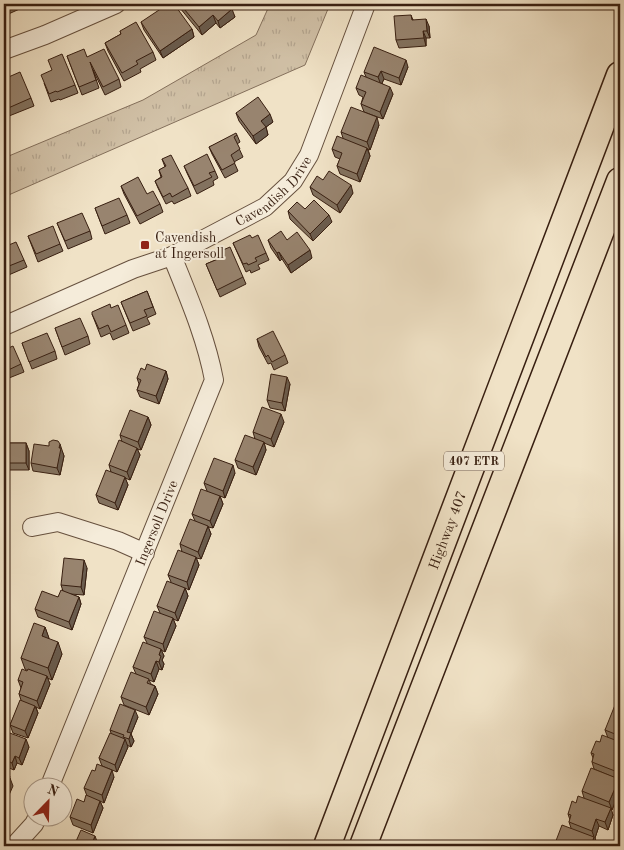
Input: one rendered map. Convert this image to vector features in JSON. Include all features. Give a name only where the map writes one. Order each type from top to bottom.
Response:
[{"type":"highway","name":"Highway 407","points":[[327,846],[620,75]]},
{"type":"highway","name":"407 ETR","points":[[363,846],[620,181]]},
{"type":"street","points":[[4,50],[45,35],[116,4]]},
{"type":"street","name":"Cavendish Drive","points":[[4,326],[133,269],[172,256],[265,207],[293,180],[309,155],[366,4]]},
{"type":"street","name":"Ingersoll Drive","points":[[53,778],[214,380],[211,364],[172,256]]},
{"type":"street","points":[[32,527],[58,522],[145,553]]},
{"type":"street","points":[[14,846],[32,828]]},
{"type":"green space","points":[[270,4],[330,4],[305,65],[4,197],[4,158],[143,100],[256,35]]},
{"type":"building","points":[[168,4],[174,4],[192,29],[160,51],[141,22]]},
{"type":"building","points":[[180,4],[228,4],[232,9],[218,21],[213,15],[199,27]]},
{"type":"building","points":[[411,15],[412,20],[426,19],[427,31],[423,31],[424,38],[396,40],[394,16]]},
{"type":"building","points":[[136,22],[153,52],[136,61],[138,64],[122,73],[105,43],[121,34],[120,31]]},
{"type":"building","points":[[374,47],[406,60],[399,78],[381,71],[378,77],[364,72]]},
{"type":"building","points":[[84,49],[87,57],[104,49],[119,79],[103,87],[90,62],[96,80],[79,87],[67,56]]},
{"type":"building","points":[[62,54],[75,85],[49,94],[41,75],[52,70],[48,60]]},
{"type":"building","points":[[20,72],[31,98],[6,109],[4,103],[4,79]]},
{"type":"building","points":[[361,75],[390,87],[380,112],[361,104],[366,92],[356,88]]},
{"type":"building","points":[[258,97],[270,114],[261,121],[266,127],[253,136],[236,113]]},
{"type":"building","points":[[351,107],[377,117],[367,142],[341,132]]},
{"type":"building","points":[[236,133],[237,135],[234,137],[240,149],[231,155],[235,163],[222,170],[209,147]]},
{"type":"building","points":[[337,136],[367,148],[357,174],[337,166],[342,153],[332,149]]},
{"type":"building","points":[[207,154],[215,171],[209,173],[212,177],[194,186],[184,166]]},
{"type":"building","points":[[171,155],[188,188],[172,197],[170,193],[163,197],[155,181],[162,177],[159,170],[166,166],[162,159]]},
{"type":"building","points":[[329,171],[351,185],[337,205],[310,187],[317,176],[323,180]]},
{"type":"building","points":[[138,177],[147,194],[153,191],[160,204],[137,216],[121,186]]},
{"type":"building","points":[[119,198],[127,215],[102,226],[95,208]]},
{"type":"building","points":[[314,200],[329,215],[310,234],[288,211],[297,202],[305,209]]},
{"type":"building","points":[[82,213],[90,231],[65,241],[57,223]]},
{"type":"building","points":[[53,226],[60,244],[36,254],[28,236]]},
{"type":"building","points":[[281,231],[287,240],[297,232],[310,250],[288,265],[268,240]]},
{"type":"building","points":[[250,235],[252,238],[258,235],[266,253],[255,258],[257,261],[248,265],[247,263],[243,264],[233,243]]},
{"type":"building","points":[[16,242],[24,260],[4,268],[4,247]]},
{"type":"building","points":[[230,247],[243,277],[217,290],[206,264],[218,259],[216,253]]},
{"type":"building","points":[[147,291],[153,307],[144,310],[147,316],[130,323],[121,302]]},
{"type":"building","points":[[110,304],[111,308],[118,305],[126,325],[111,332],[108,325],[99,329],[92,314],[92,312]]},
{"type":"building","points":[[80,318],[88,336],[62,347],[55,328]]},
{"type":"building","points":[[273,331],[285,355],[272,362],[268,355],[266,357],[257,339]]},
{"type":"building","points":[[47,333],[55,351],[29,362],[22,343]]},
{"type":"building","points":[[13,346],[21,364],[4,372],[4,350]]},
{"type":"building","points":[[147,364],[166,371],[156,396],[137,390],[141,380],[137,378],[141,368],[145,370]]},
{"type":"building","points":[[271,374],[287,377],[282,403],[267,400]]},
{"type":"building","points":[[262,407],[281,414],[271,439],[253,432]]},
{"type":"building","points":[[130,410],[148,417],[138,442],[120,435]]},
{"type":"building","points":[[245,435],[264,442],[253,467],[235,460]]},
{"type":"building","points":[[53,440],[58,441],[60,444],[59,448],[61,448],[57,468],[31,463],[34,444],[49,446],[49,442]]},
{"type":"building","points":[[119,440],[137,448],[127,472],[109,465]]},
{"type":"building","points":[[4,443],[26,443],[26,463],[4,463]]},
{"type":"building","points":[[214,458],[233,465],[223,491],[204,483]]},
{"type":"building","points":[[106,470],[125,477],[115,503],[96,495]]},
{"type":"building","points":[[201,489],[220,496],[210,521],[192,514]]},
{"type":"building","points":[[190,519],[208,526],[198,552],[180,544]]},
{"type":"building","points":[[178,550],[196,557],[187,582],[168,575]]},
{"type":"building","points":[[64,558],[84,560],[81,587],[61,585]]},
{"type":"building","points":[[167,581],[185,588],[175,613],[157,606]]},
{"type":"building","points":[[61,590],[79,597],[69,622],[35,609],[42,591],[58,597]]},
{"type":"building","points":[[154,611],[173,618],[163,644],[144,637]]},
{"type":"building","points":[[34,623],[45,627],[42,636],[58,642],[48,668],[21,658]]},
{"type":"building","points":[[143,642],[161,649],[159,662],[156,661],[151,674],[133,667]]},
{"type":"building","points":[[22,669],[27,671],[28,669],[47,676],[37,701],[19,694],[23,682],[18,680]]},
{"type":"building","points":[[131,672],[149,679],[147,683],[155,686],[146,707],[121,697]]},
{"type":"building","points":[[20,700],[35,706],[25,731],[10,725]]},
{"type":"building","points":[[120,704],[135,710],[127,732],[131,733],[129,739],[110,730]]},
{"type":"building","points":[[615,705],[620,707],[620,736],[605,730]]},
{"type":"building","points":[[7,732],[26,739],[19,758],[15,756],[12,763],[4,759],[4,736]]},
{"type":"building","points":[[110,733],[125,739],[115,765],[99,758]]},
{"type":"building","points":[[602,735],[620,742],[620,773],[592,762],[594,754],[591,753],[596,741],[600,742]]},
{"type":"building","points":[[97,764],[112,770],[102,795],[84,788],[92,770],[95,771]]},
{"type":"building","points":[[591,768],[619,779],[609,802],[582,791]]},
{"type":"building","points":[[4,775],[10,778],[4,793]]},
{"type":"building","points":[[86,795],[100,801],[91,825],[72,818],[72,812],[77,799],[84,802]]},
{"type":"building","points":[[578,796],[611,808],[605,822],[596,819],[592,831],[569,822],[571,815],[568,814],[572,801],[576,803]]},
{"type":"building","points":[[562,825],[594,837],[591,846],[554,846]]},
{"type":"building","points":[[81,830],[95,836],[91,846],[74,846]]},
{"type":"place","name":"Cavendish at Ingersoll","points":[[145,245]]}]
